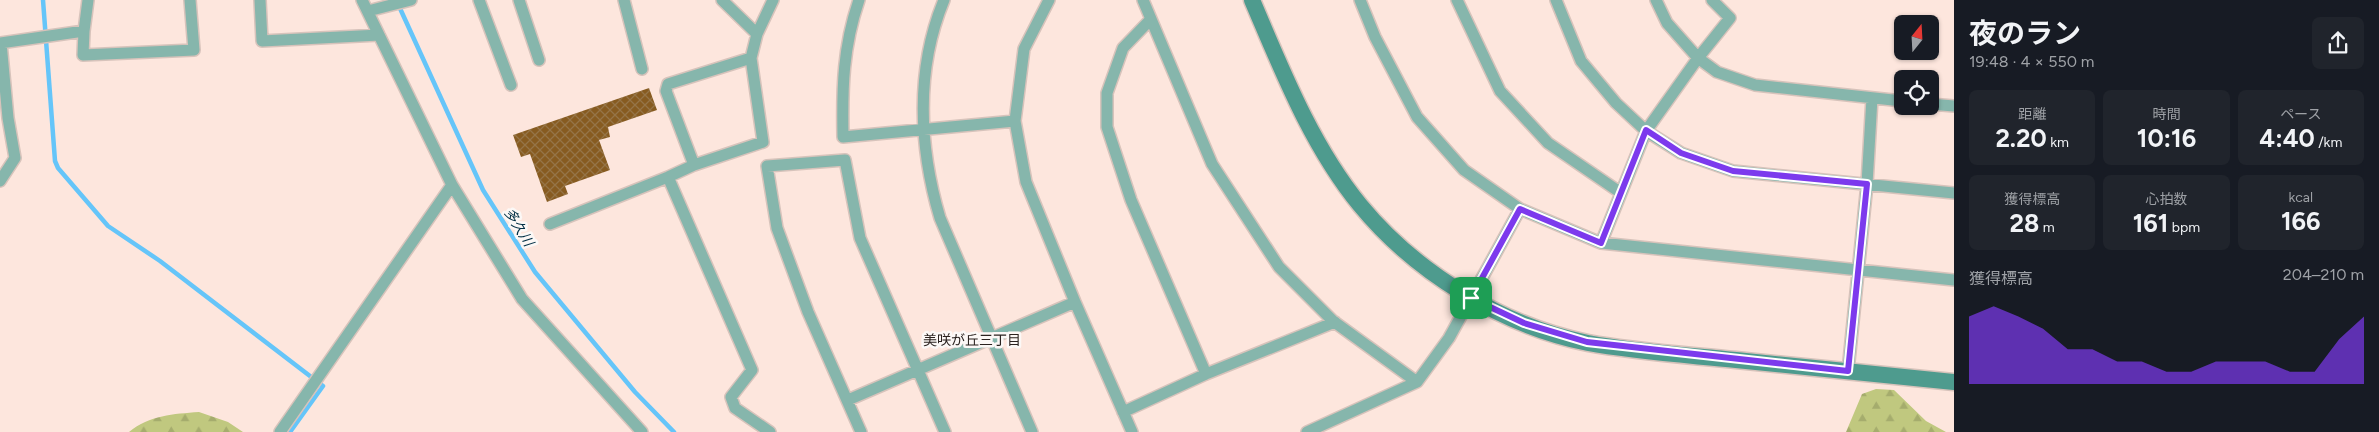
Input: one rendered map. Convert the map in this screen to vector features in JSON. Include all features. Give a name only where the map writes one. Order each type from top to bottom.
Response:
[{"type":"street","points":[[88,0],[83,55],[194,50],[190,0]]},
{"type":"street","points":[[260,0],[262,41],[379,35]]},
{"type":"street","points":[[362,0],[452,185],[522,298],[642,432]]},
{"type":"street","points":[[368,11],[411,0]]},
{"type":"street","points":[[479,0],[511,85]]},
{"type":"street","points":[[519,0],[540,60]]},
{"type":"street","points":[[624,0],[642,69]]},
{"type":"street","points":[[722,0],[757,34]]},
{"type":"street","points":[[550,224],[668,178],[694,165],[763,142],[751,58],[757,34],[773,0]]},
{"type":"street","points":[[860,0],[851,24],[842,81],[842,137],[1015,121]]},
{"type":"street","points":[[944,0],[938,13],[928,59],[922,101],[923,130],[930,184],[940,218],[1032,432]]},
{"type":"street","points":[[1049,0],[1024,49],[1015,121],[1026,182],[1075,302],[1132,432]]},
{"type":"street","points":[[1143,0],[1212,164],[1279,267],[1335,322],[1417,382]]},
{"type":"street","points":[[1252,0],[1287,80],[1326,156],[1360,206],[1425,269],[1471,298],[1524,323],[1587,342],[1954,382]]},
{"type":"street","points":[[1360,0],[1375,37],[1417,117],[1464,170],[1520,209],[1601,243],[1954,280]]},
{"type":"street","points":[[1457,0],[1500,91],[1548,143],[1621,193]]},
{"type":"street","points":[[1556,0],[1582,61],[1616,103],[1646,130],[1681,153],[1733,171],[1954,193]]},
{"type":"street","points":[[1656,0],[1667,23],[1698,58],[1717,72],[1754,85],[1894,100]]},
{"type":"street","points":[[1601,243],[1646,130],[1698,58],[1730,18],[1712,0]]},
{"type":"street","points":[[1151,19],[1123,48],[1107,93],[1107,127],[1131,200],[1206,374]]},
{"type":"street","points":[[0,181],[15,158],[4,119],[0,43],[84,31]]},
{"type":"street","points":[[694,165],[666,91],[668,84],[751,58]]},
{"type":"street","points":[[1848,371],[1867,184],[1872,98]]},
{"type":"street","points":[[1939,105],[1954,106]]},
{"type":"street","points":[[861,432],[808,312],[777,228],[767,166],[845,160],[860,238],[945,432]]},
{"type":"street","points":[[668,178],[752,370],[731,397],[735,408],[770,432]]},
{"type":"street","points":[[280,432],[452,185]]},
{"type":"street","points":[[1307,432],[1417,382],[1449,338],[1520,209]]},
{"type":"street","points":[[848,400],[918,368],[1075,302]]},
{"type":"street","points":[[1123,412],[1206,374],[1335,322]]},
{"type":"green space","points":[[1876,389],[1894,390],[1926,421],[1946,432],[1846,432],[1862,394]]},
{"type":"green space","points":[[199,412],[228,422],[243,432],[129,432],[137,426],[154,419]]},
{"type":"building","points":[[649,88],[657,110],[608,127],[610,137],[599,140],[610,170],[565,186],[568,194],[547,202],[530,154],[521,157],[513,135]]},
{"type":"waterway","points":[[43,0],[55,161],[58,168],[108,226],[160,261],[323,386],[290,432]]},
{"type":"waterway","name":"多久川","points":[[398,4],[483,190],[535,272],[635,392],[674,432]]},
{"type":"district","name":"美咲が丘三丁目","points":[[972,340]]},
{"type":"route","points":[[1646,130],[1681,153],[1733,171],[1867,184],[1848,371],[1644,350],[1587,342],[1524,323],[1471,298],[1520,209],[1601,243],[1646,130]]}]
